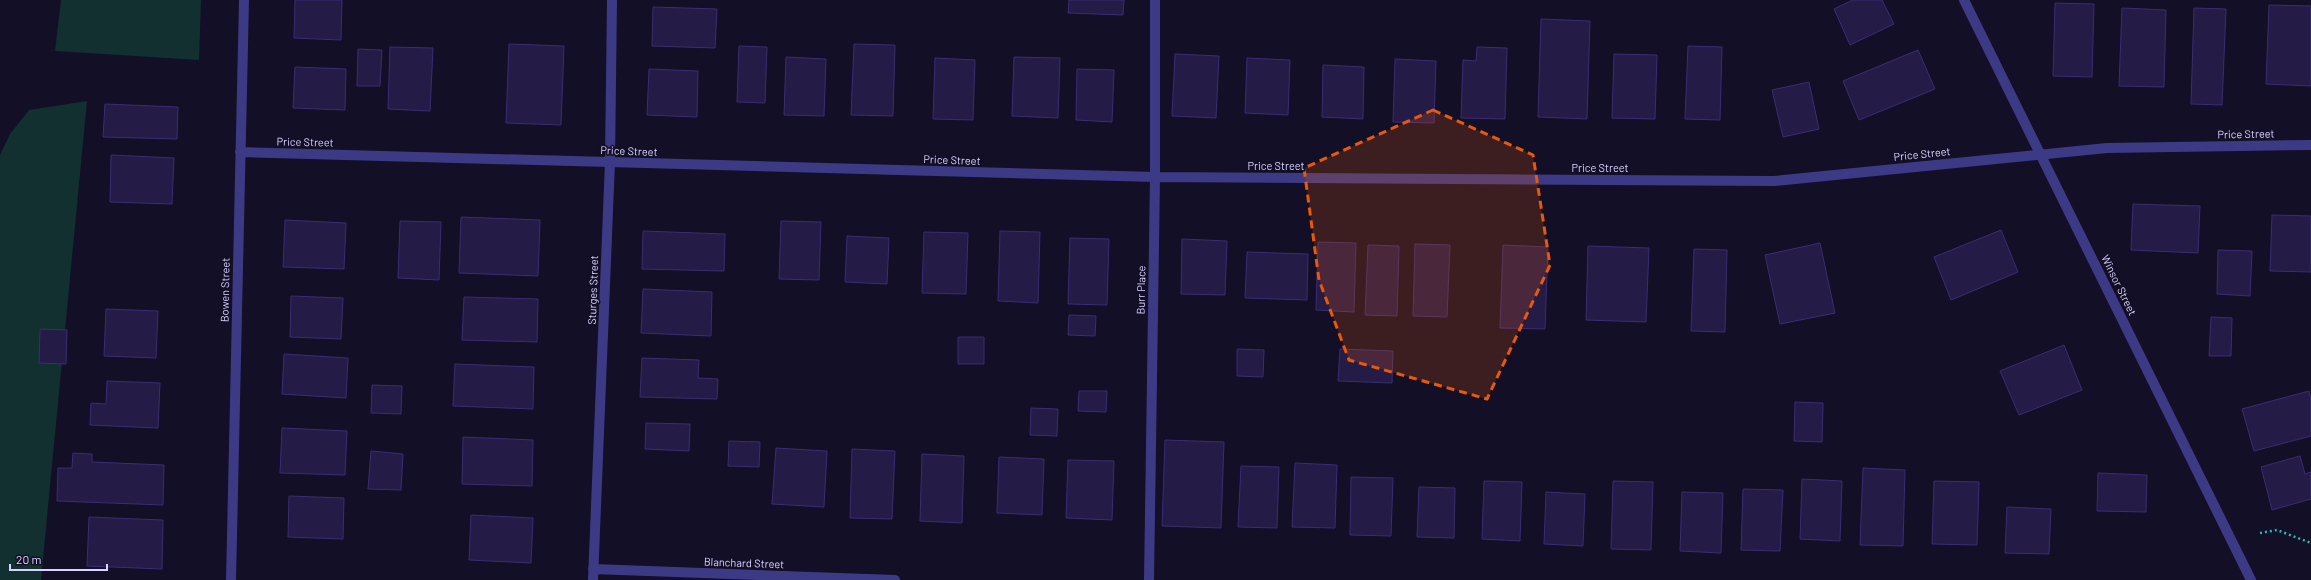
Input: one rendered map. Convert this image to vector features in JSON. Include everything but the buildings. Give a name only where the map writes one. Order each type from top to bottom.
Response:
[{"type":"street","name":"Bowen Street","points":[[231,580],[244,0]]},
{"type":"street","name":"Sturges Street","points":[[593,580],[610,162],[612,0]]},
{"type":"street","name":"Burr Place","points":[[1149,580],[1155,177],[1155,0]]},
{"type":"street","name":"Winsor Street","points":[[1964,0],[2251,580]]},
{"type":"street","name":"Price Street","points":[[240,152],[1155,177],[1774,180],[2107,148],[2311,145]]},
{"type":"street","name":"Blanchard Street","points":[[593,569],[895,580]]},
{"type":"path","points":[[2260,533],[2277,530],[2291,534],[2311,543]]},
{"type":"highlighted area","points":[[1433,110],[1533,155],[1550,265],[1487,399],[1349,360],[1319,280],[1304,168]]},
{"type":"green space","points":[[61,0],[201,0],[199,60],[55,51]]},
{"type":"green space","points":[[87,101],[41,580],[0,580],[0,155],[10,134],[29,110]]}]
